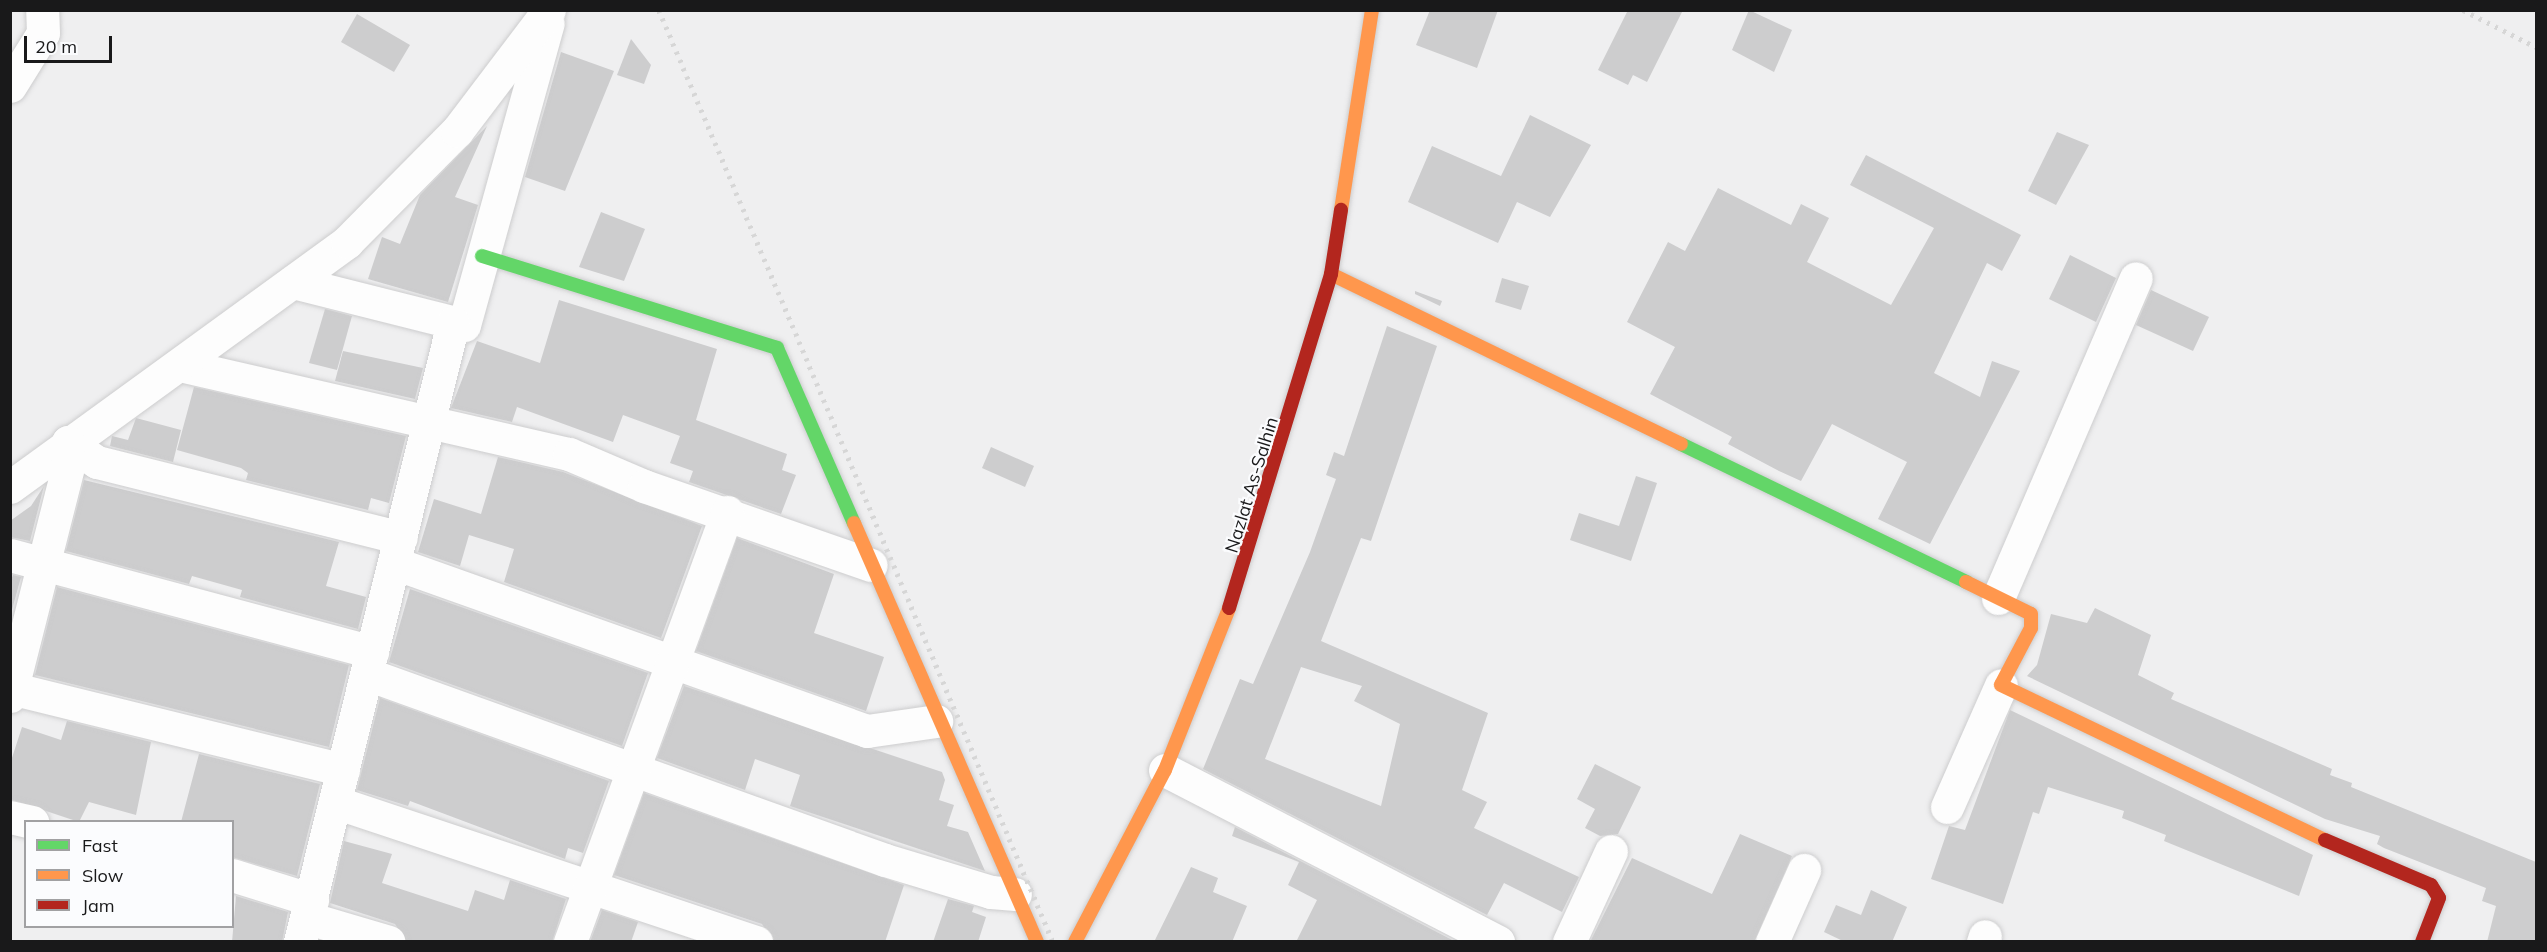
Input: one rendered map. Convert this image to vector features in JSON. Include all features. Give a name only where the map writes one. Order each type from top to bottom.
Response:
[{"type":"street","points":[[293,282],[464,325],[550,10]]},
{"type":"street","points":[[10,487],[68,442],[180,365],[347,242],[457,131],[550,10]]},
{"type":"street","name":"Nazlat As-Salhin","points":[[1075,942],[1165,770],[1245,569],[1331,274],[1372,10]]},
{"type":"street","points":[[10,86],[43,33],[45,11]]},
{"type":"street","points":[[482,256],[777,348],[936,721],[991,829],[1015,894],[1037,942]]},
{"type":"street","points":[[1331,274],[2031,614],[2032,620],[1947,807]]},
{"type":"street","points":[[1998,598],[2136,278]]},
{"type":"street","points":[[307,920],[397,550],[431,422],[453,323]]},
{"type":"street","points":[[180,365],[569,453],[644,486],[871,565]]},
{"type":"street","points":[[68,442],[108,465],[397,550],[671,661],[867,731],[936,721]]},
{"type":"street","points":[[68,442],[67,470],[25,559],[11,691],[343,770]]},
{"type":"street","points":[[570,942],[727,513]]},
{"type":"street","points":[[25,559],[370,663],[631,772],[885,860],[991,892],[1015,894]]},
{"type":"street","points":[[2001,685],[2377,865],[2431,885],[2439,898],[2422,942]]},
{"type":"street","points":[[1165,770],[1498,942]]},
{"type":"street","points":[[335,802],[591,884],[756,942]]},
{"type":"street","points":[[1569,942],[1611,851]]},
{"type":"street","points":[[1773,941],[1804,870]]},
{"type":"street","points":[[234,876],[307,920],[388,942]]},
{"type":"building","points":[[1430,10],[1498,10],[1477,68],[1416,45]]},
{"type":"building","points":[[1628,10],[1683,10],[1647,82],[1633,75],[1628,85],[1598,70]]},
{"type":"building","points":[[1749,10],[1792,30],[1774,72],[1732,50]]},
{"type":"building","points":[[357,14],[410,45],[394,72],[341,42]]},
{"type":"building","points":[[631,39],[651,65],[644,84],[617,75]]},
{"type":"building","points":[[561,52],[614,71],[565,191],[525,177]]},
{"type":"building","points":[[1530,115],[1591,145],[1550,217],[1517,202],[1498,243],[1408,202],[1432,146],[1501,176]]},
{"type":"building","points":[[487,126],[455,197],[478,205],[448,302],[368,279],[382,237],[400,244],[420,195]]},
{"type":"building","points":[[2057,132],[2089,145],[2056,205],[2028,191]]},
{"type":"building","points":[[1866,155],[2021,235],[2002,271],[1987,263],[1934,373],[1980,397],[1992,361],[2020,371],[1930,544],[1878,519],[1907,462],[1832,424],[1801,481],[1779,471],[1728,444],[1732,437],[1650,394],[1675,347],[1627,322],[1668,242],[1685,251],[1718,188],[1791,225],[1801,204],[1829,218],[1807,262],[1891,305],[1934,228],[1850,185]]},
{"type":"building","points":[[601,212],[645,229],[624,281],[579,267]]},
{"type":"building","points":[[2070,255],[2116,278],[2096,322],[2049,299]]},
{"type":"building","points":[[1502,278],[1529,286],[1521,310],[1495,302]]},
{"type":"building","points":[[2151,290],[2209,317],[2193,351],[2136,325]]},
{"type":"building","points":[[1415,291],[1442,301],[1440,306],[1415,294]]},
{"type":"building","points":[[559,300],[717,349],[696,420],[787,454],[782,470],[796,475],[781,514],[689,482],[693,471],[670,463],[680,436],[623,415],[613,442],[517,407],[512,422],[451,408],[477,341],[540,363]]},
{"type":"building","points":[[325,309],[352,316],[337,370],[309,363]]},
{"type":"building","points":[[1387,326],[1437,346],[1371,541],[1361,538],[1321,641],[1488,713],[1462,790],[1487,802],[1474,828],[1579,877],[1562,912],[1504,883],[1487,915],[1203,769],[1240,679],[1253,684],[1310,552],[1336,479],[1326,475],[1334,452],[1344,456]],"holes":[[[1301,667],[1362,686],[1354,701],[1400,724],[1381,806],[1265,759]]]},
{"type":"building","points":[[343,351],[423,368],[415,399],[335,381]]},
{"type":"building","points":[[194,387],[406,436],[389,503],[371,498],[368,510],[246,480],[248,473],[241,468],[177,450]]},
{"type":"building","points":[[136,418],[181,430],[173,462],[110,446],[112,436],[128,440]]},
{"type":"building","points":[[991,447],[1034,466],[1025,487],[982,468]]},
{"type":"building","points":[[498,457],[563,472],[702,526],[661,638],[504,582],[514,549],[469,535],[460,566],[418,552],[434,499],[481,514]]},
{"type":"building","points":[[1636,476],[1657,483],[1631,561],[1570,540],[1579,513],[1619,526]]},
{"type":"building","points":[[84,480],[339,542],[326,586],[366,597],[358,629],[240,597],[242,590],[192,576],[189,584],[66,551]]},
{"type":"building","points":[[44,486],[30,541],[10,537],[10,521],[31,506]]},
{"type":"building","points":[[737,538],[834,574],[814,633],[884,657],[866,711],[696,651]]},
{"type":"building","points":[[13,575],[21,577],[10,617],[10,582]]},
{"type":"building","points":[[57,587],[349,665],[329,747],[35,675]]},
{"type":"building","points":[[410,589],[648,673],[622,746],[389,662]]},
{"type":"building","points":[[2095,608],[2151,635],[2138,675],[2174,693],[2171,699],[2332,769],[2330,775],[2352,783],[2351,787],[2536,862],[2536,942],[2487,942],[2496,906],[2482,901],[2486,888],[2384,848],[2377,844],[2380,836],[2325,819],[2027,676],[2037,665],[2051,614],[2087,623]]},
{"type":"building","points":[[684,686],[942,772],[945,780],[939,800],[954,805],[947,826],[968,832],[985,871],[790,806],[800,775],[755,759],[745,790],[657,758]]},
{"type":"building","points":[[380,698],[609,781],[583,853],[568,848],[565,859],[410,801],[408,806],[357,790]]},
{"type":"building","points":[[2010,710],[2313,855],[2299,896],[2164,841],[2166,835],[2122,818],[2124,811],[2048,787],[2039,814],[2033,812],[2003,904],[1931,879],[1949,826],[1965,830]]},
{"type":"building","points":[[67,721],[151,742],[136,815],[89,802],[80,820],[73,820],[10,799],[10,764],[22,727],[61,740]]},
{"type":"building","points":[[199,754],[320,784],[297,876],[234,858],[234,820],[182,820]]},
{"type":"building","points":[[1595,764],[1641,787],[1618,834],[1600,836],[1585,828],[1595,809],[1577,799]]},
{"type":"building","points":[[644,793],[904,885],[885,942],[774,942],[762,924],[614,875]]},
{"type":"building","points":[[1235,827],[1456,942],[1296,942],[1317,900],[1288,885],[1299,862],[1232,836]]},
{"type":"building","points":[[1740,834],[1792,856],[1754,942],[1590,942],[1632,858],[1712,894]]},
{"type":"building","points":[[344,841],[392,854],[382,883],[468,911],[475,890],[504,900],[510,880],[566,899],[552,942],[407,942],[395,924],[330,903]]},
{"type":"building","points":[[1191,867],[1218,878],[1213,892],[1247,906],[1232,942],[1154,942]]},
{"type":"building","points":[[1871,890],[1907,907],[1892,942],[1845,942],[1824,932],[1836,905],[1861,915]]},
{"type":"building","points":[[236,896],[288,912],[282,942],[232,942]]},
{"type":"building","points":[[948,899],[974,906],[972,912],[986,917],[978,942],[933,942]]},
{"type":"building","points":[[602,910],[638,922],[631,942],[590,942]]},
{"type":"railway","points":[[659,10],[1053,942]]},
{"type":"railway","points":[[2463,10],[2536,47]]},
{"type":"traffic: fast","points":[[482,256],[777,348],[854,523]]},
{"type":"traffic: fast","points":[[1681,444],[1966,582]]},
{"type":"traffic: slow","points":[[1341,210],[1372,10]]},
{"type":"traffic: slow","points":[[1331,274],[1681,444]]},
{"type":"traffic: slow","points":[[854,523],[1037,942]]},
{"type":"traffic: slow","points":[[1966,582],[2031,614],[2031,628],[2001,685],[2325,840]]},
{"type":"traffic: slow","points":[[1075,942],[1165,770],[1229,608]]},
{"type":"traffic: jam","points":[[1229,608],[1331,274],[1341,210]]},
{"type":"traffic: jam","points":[[2325,840],[2431,885],[2439,898],[2422,942]]}]
